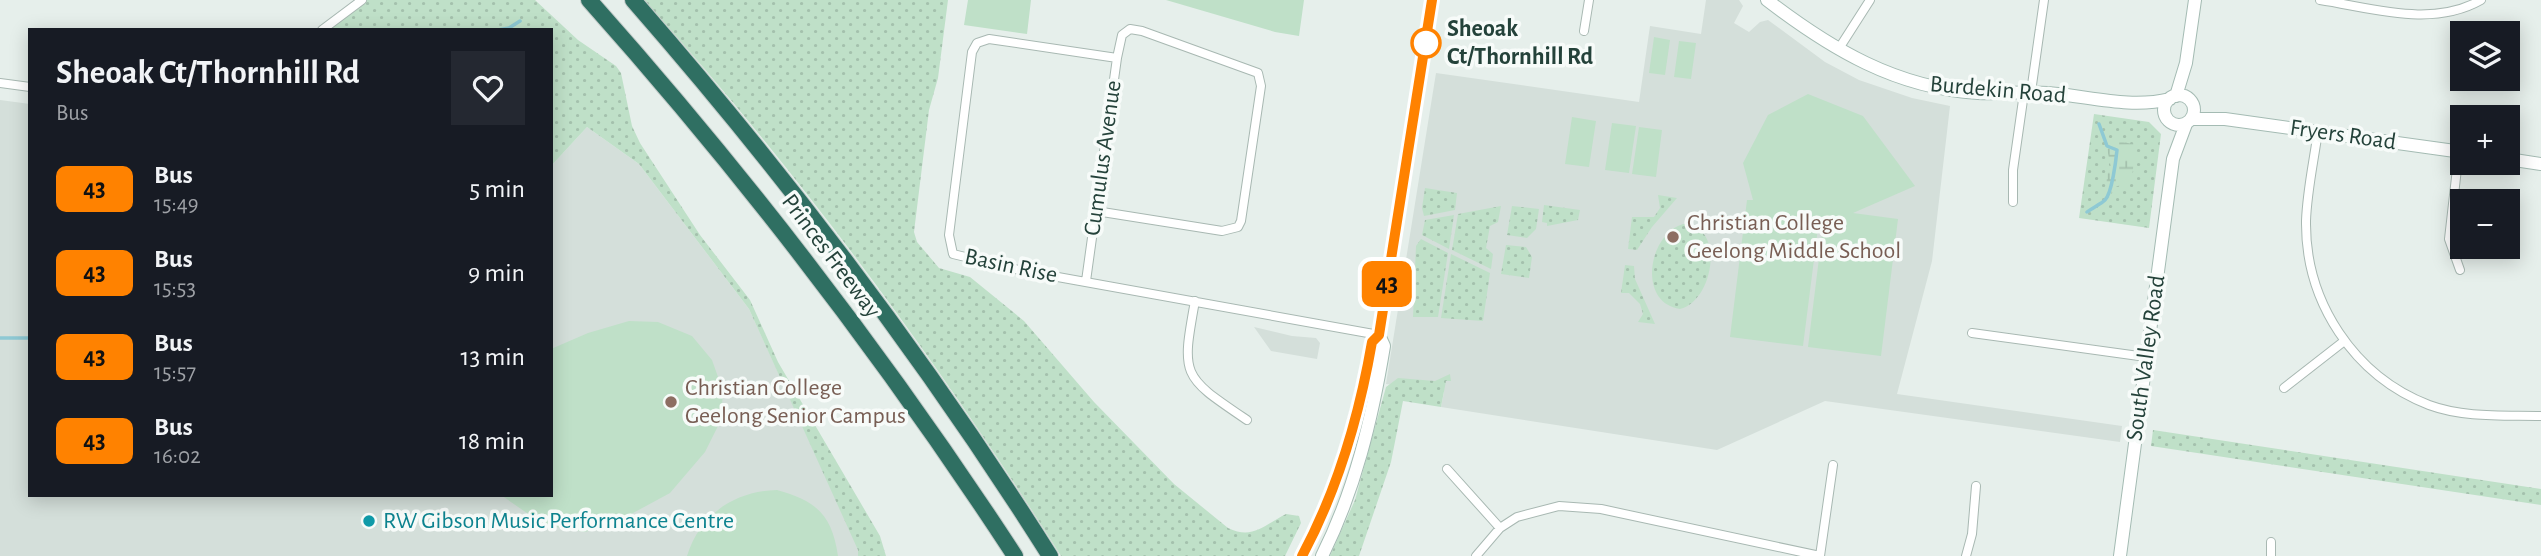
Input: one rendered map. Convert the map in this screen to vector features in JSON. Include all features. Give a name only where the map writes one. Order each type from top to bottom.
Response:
[{"type":"highway","name":"Princes Freeway","points":[[589,0],[665,85],[796,244],[943,446],[1015,556]]},
{"type":"highway","name":"Princes Freeway","points":[[633,0],[692,67],[848,266],[1050,556]]},
{"type":"street","points":[[324,28],[362,0]]},
{"type":"street","points":[[1322,556],[1343,511],[1363,446],[1384,346],[1379,335],[1432,0]]},
{"type":"street","points":[[1584,31],[1589,0]]},
{"type":"street","name":"Burdekin Road","points":[[1767,0],[1837,51],[1889,75],[1944,89],[2028,92],[2146,104],[2173,97]]},
{"type":"street","points":[[1837,51],[1870,0]]},
{"type":"street","points":[[2013,202],[2013,170],[2044,0]]},
{"type":"street","name":"South Valley Road","points":[[2173,159],[2165,107],[2173,97],[2186,63],[2195,0]]},
{"type":"street","points":[[2320,0],[2426,16],[2465,9],[2481,0]]},
{"type":"street","name":"Cumulus Avenue","points":[[1086,281],[1117,58],[1122,35],[1130,29],[1142,31],[1258,73],[1261,86],[1238,227],[1222,231],[1096,211]]},
{"type":"street","name":"Basin Rise","points":[[1117,58],[989,39],[977,43],[972,52],[948,235],[950,249],[959,258],[1379,335]]},
{"type":"street","name":"South Valley Road","points":[[2120,556],[2173,159],[2190,112],[2186,63]]},
{"type":"street","points":[[0,83],[28,87]]},
{"type":"street","points":[[2173,97],[2190,112]]},
{"type":"street","name":"Burdekin Road","points":[[2126,103],[2168,119],[2190,112]]},
{"type":"street","name":"Fryers Road","points":[[2190,112],[2450,149]]},
{"type":"street","points":[[2318,131],[2306,221],[2309,254],[2317,288],[2343,342],[2399,390],[2431,405],[2462,412],[2541,416]]},
{"type":"street","points":[[2520,161],[2541,164]]},
{"type":"street","points":[[2458,175],[2449,239],[2460,270]]},
{"type":"street","points":[[1195,301],[1186,354],[1192,376],[1204,391],[1247,420]]},
{"type":"street","points":[[1972,333],[2147,357]]},
{"type":"street","points":[[1302,556],[1324,511],[1351,438],[1372,342],[1379,335]]},
{"type":"street","points":[[2284,388],[2343,342]]},
{"type":"street","points":[[1476,556],[1500,528],[1537,509],[1583,506],[1820,556],[1833,465]]},
{"type":"street","points":[[1447,469],[1500,528]]},
{"type":"street","points":[[1966,556],[1972,534],[1976,486]]},
{"type":"street","points":[[2271,542],[2272,556]]},
{"type":"shaded area","name":"Christian College Geelong Middle School","points":[[1706,0],[1739,0],[1743,6],[1734,23],[1749,32],[1760,22],[1768,20],[1825,62],[1859,80],[1912,98],[1950,106],[1932,261],[1897,394],[2122,426],[2120,442],[1825,401],[1717,450],[1441,407],[1444,392],[1386,384],[1436,73],[1639,102],[1650,26],[1701,34]]},
{"type":"shaded area","name":"Christian College Geelong Senior Campus","points":[[0,100],[28,104],[28,497],[553,497],[553,164],[587,127],[639,164],[749,309],[859,550],[858,556],[0,556]]},
{"type":"shaded area","points":[[1254,327],[1292,336],[1316,338],[1320,343],[1317,359],[1271,351]]},
{"type":"green space","points":[[363,0],[535,0],[578,40],[616,66],[621,73],[632,126],[640,143],[700,235],[750,300],[778,362],[880,536],[886,556],[858,556],[858,550],[749,309],[639,164],[587,127],[553,164],[553,28],[328,28]]},
{"type":"green space","points":[[644,0],[948,0],[938,78],[929,110],[914,232],[917,242],[939,268],[970,277],[1024,321],[1094,402],[1174,484],[1228,528],[1252,532],[1286,514],[1299,516],[1301,523],[1285,556],[1061,556],[966,411],[864,269],[757,132]]},
{"type":"green space","points":[[968,0],[1031,0],[1027,34],[964,25]]},
{"type":"green space","points":[[1166,0],[1304,0],[1299,36],[1275,32]]},
{"type":"green space","points":[[1654,37],[1670,40],[1665,75],[1649,73]]},
{"type":"green space","points":[[1679,41],[1696,43],[1691,79],[1674,77]]},
{"type":"green space","points":[[1808,94],[1863,116],[1915,186],[1853,213],[1898,219],[1881,356],[1808,347],[1823,226],[1818,228],[1803,346],[1730,337],[1747,200],[1753,200],[1743,163],[1768,115]]},
{"type":"green space","points":[[2094,114],[2149,122],[2161,134],[2149,228],[2079,218]]},
{"type":"green space","points":[[1572,117],[1596,121],[1589,167],[1565,164]]},
{"type":"green space","points":[[1612,123],[1636,126],[1629,173],[1605,170]]},
{"type":"green space","points":[[1639,127],[1662,130],[1656,177],[1632,174]]},
{"type":"green space","points":[[2114,140],[2137,145],[2132,176],[2124,184],[2112,188],[2111,197],[2106,198],[2107,174],[2111,168],[2106,143]]},
{"type":"green space","points":[[1425,188],[1457,193],[1455,210],[1424,216],[1422,208]]},
{"type":"green space","points":[[1658,195],[1677,198],[1652,227],[1637,250],[1628,249],[1632,217],[1654,217],[1660,208]]},
{"type":"green space","points":[[1544,205],[1580,210],[1578,220],[1547,226],[1547,223],[1542,222]]},
{"type":"green space","points":[[1501,206],[1498,222],[1490,226],[1486,248],[1493,254],[1491,269],[1452,250],[1458,214]]},
{"type":"green space","points":[[1512,206],[1539,209],[1536,229],[1527,238],[1507,235]]},
{"type":"green space","points":[[1454,215],[1449,249],[1422,235],[1425,220]]},
{"type":"green space","points":[[1683,224],[1697,227],[1705,236],[1710,249],[1710,264],[1701,292],[1692,303],[1680,309],[1666,304],[1657,295],[1652,268],[1662,241],[1671,230]]},
{"type":"green space","points":[[1421,239],[1448,253],[1438,317],[1413,317],[1416,246]]},
{"type":"green space","points":[[1506,245],[1526,247],[1532,257],[1529,278],[1501,274]]},
{"type":"green space","points":[[1451,254],[1490,273],[1483,321],[1441,318]]},
{"type":"green space","points":[[1625,265],[1634,266],[1635,279],[1655,324],[1638,322],[1643,314],[1640,304],[1629,293],[1621,293]]},
{"type":"green space","points":[[629,321],[658,322],[692,336],[712,360],[723,391],[721,420],[705,452],[670,493],[622,519],[585,532],[544,525],[504,497],[553,497],[553,348],[588,333]]},
{"type":"green space","points":[[1450,374],[1451,381],[1446,381],[1441,407],[1403,401],[1391,462],[1359,556],[1330,556],[1355,500],[1386,387],[1398,378],[1435,381]]},
{"type":"green space","points":[[2153,430],[2541,489],[2541,505],[2151,446]]},
{"type":"green space","points":[[777,490],[802,499],[820,511],[831,530],[838,556],[687,556],[701,528],[721,508],[747,495]]},
{"type":"waterway","points":[[509,28],[520,21]]},
{"type":"waterway","points":[[2087,212],[2103,202],[2107,196],[2116,161],[2117,150],[2107,146],[2099,124]]},
{"type":"waterway","points":[[0,338],[28,338]]},
{"type":"bus line","name":"43","points":[[1302,556],[1324,511],[1351,438],[1372,342],[1379,335],[1432,0]]},
{"type":"place","name":"Sheoak Ct/Thornhill Rd","points":[[1426,43]]},
{"type":"place","name":"Christian College Geelong Middle School","points":[[1673,237]]},
{"type":"place","name":"Christian College Geelong Senior Campus","points":[[671,402]]},
{"type":"place","name":"RW Gibson Music Performance Centre","points":[[369,521]]}]
